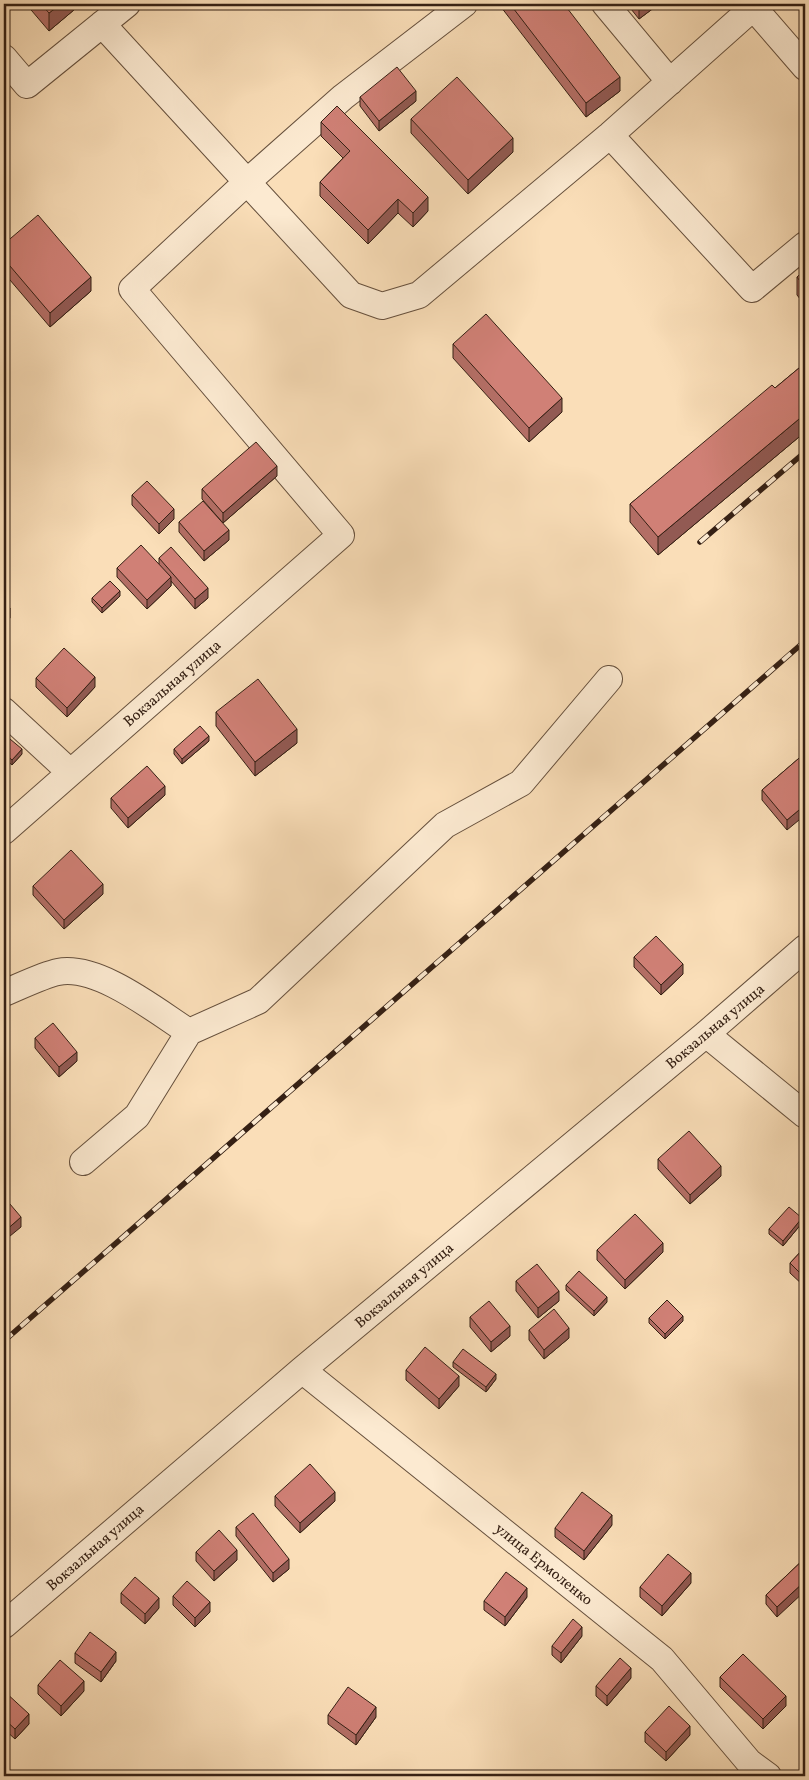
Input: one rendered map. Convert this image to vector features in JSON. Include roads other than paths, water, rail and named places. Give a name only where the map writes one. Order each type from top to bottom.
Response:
[{"type":"street","points":[[4,58],[27,85],[127,4]]},
{"type":"street","points":[[247,182],[343,97],[464,4]]},
{"type":"street","points":[[605,4],[670,82]]},
{"type":"street","points":[[102,24],[351,295],[382,306],[419,295],[610,135],[755,6],[805,68]]},
{"type":"street","points":[[610,135],[752,289],[805,245]]},
{"type":"street","name":"Вокзальная улица","points":[[4,831],[341,535],[132,289],[247,182]]},
{"type":"street","points":[[83,1162],[137,1116],[189,1032],[258,1001],[445,825],[521,783],[609,679]]},
{"type":"street","points":[[4,711],[70,772]]},
{"type":"street","name":"Вокзальная улица","points":[[4,1625],[302,1370],[706,1034],[805,948]]},
{"type":"street","points":[[4,993],[58,972],[86,973],[118,986],[189,1032]]},
{"type":"street","points":[[706,1034],[805,1115]]},
{"type":"street","name":"улица Ермоленко","points":[[302,1370],[662,1659],[749,1762],[768,1776]]},
{"type":"railway","points":[[700,542],[805,452]]},
{"type":"railway","points":[[4,1341],[805,641]]}]
